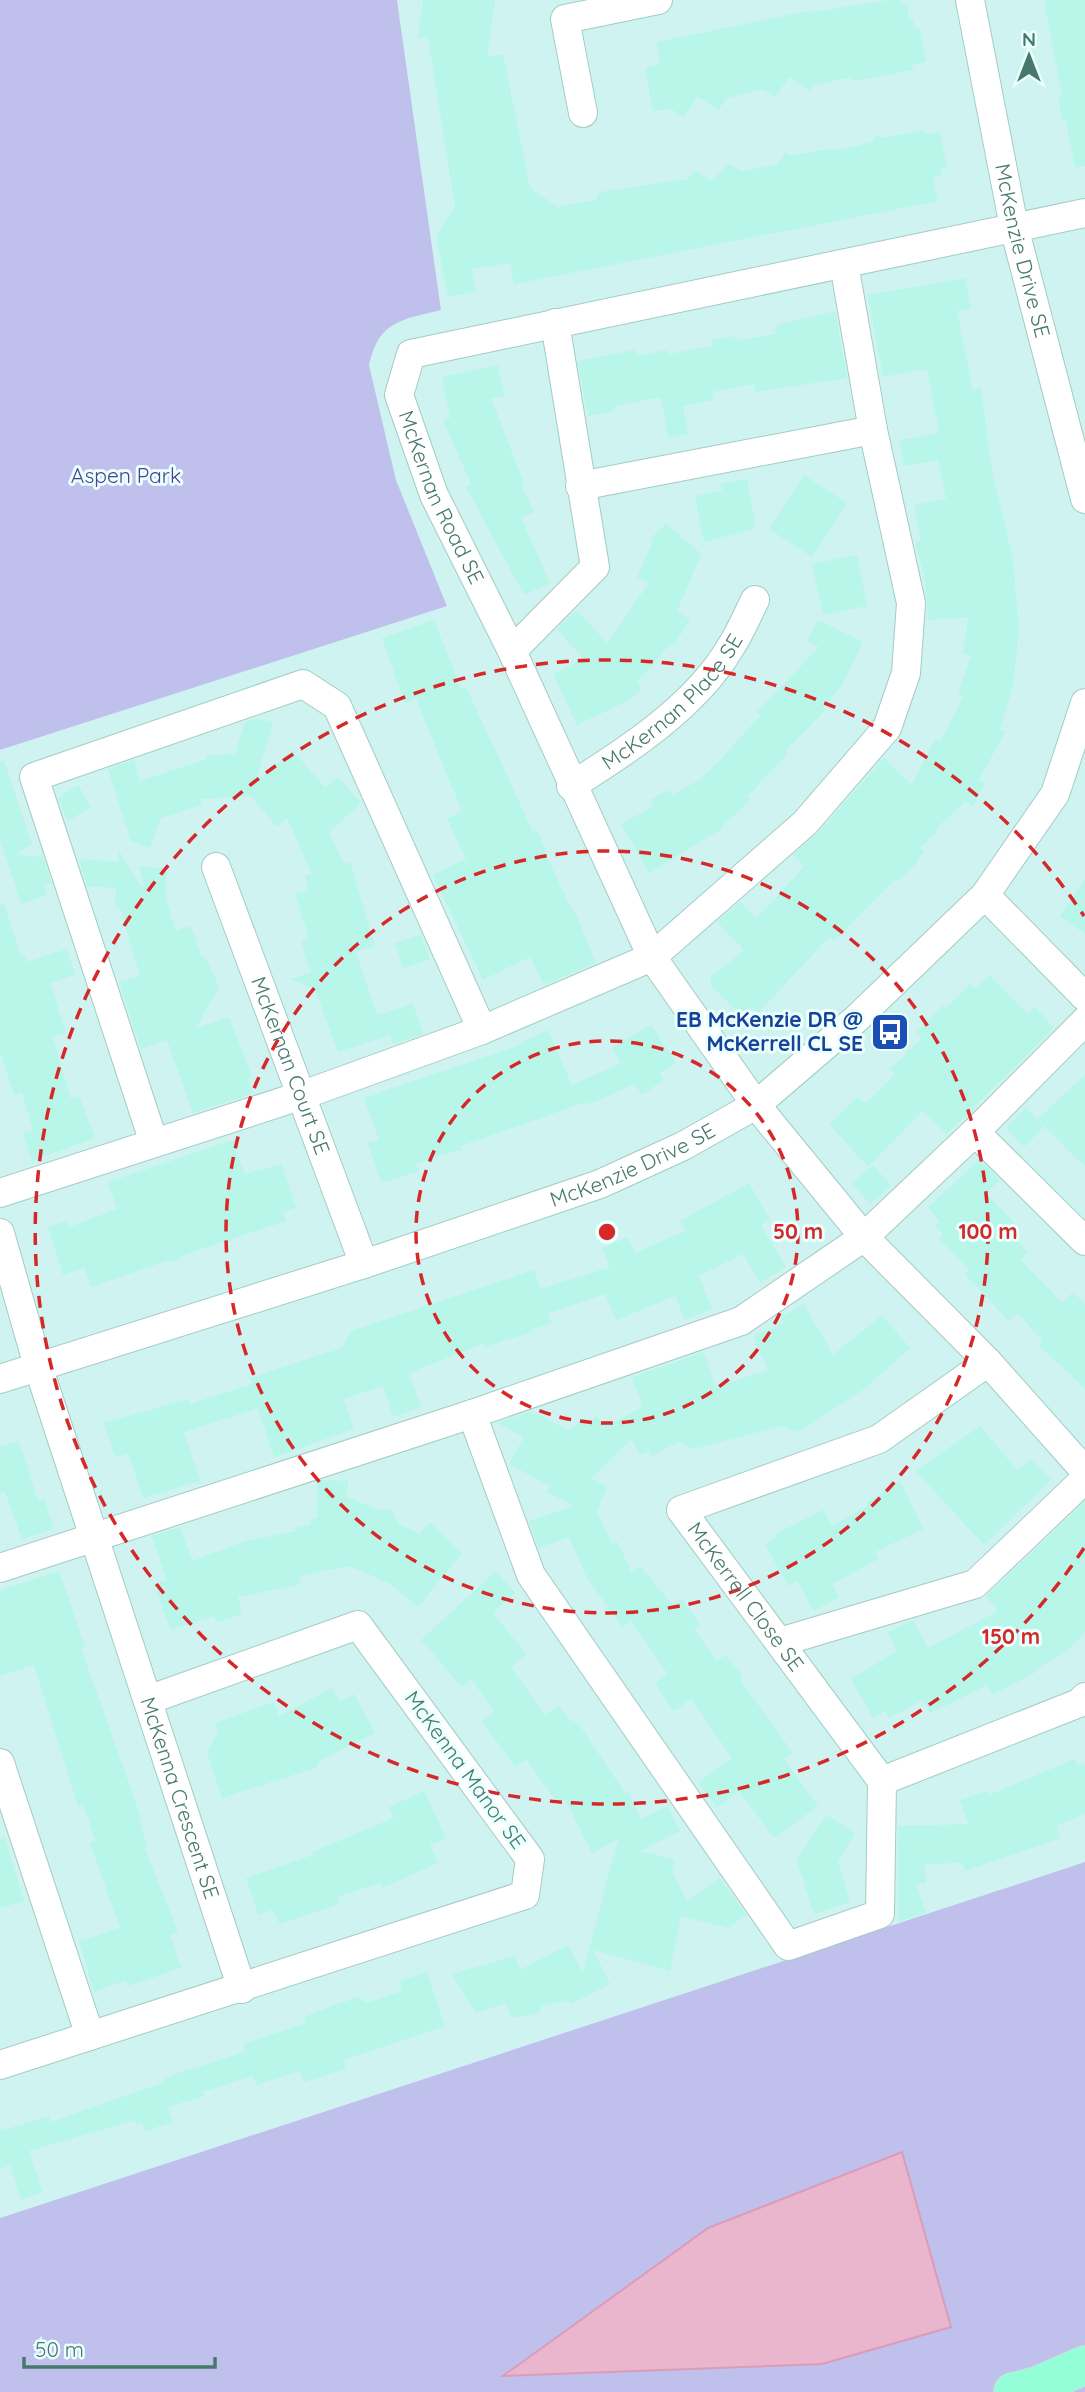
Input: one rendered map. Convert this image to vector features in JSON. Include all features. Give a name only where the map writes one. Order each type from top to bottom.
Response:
[{"type":"highway","points":[[1013,2392],[1037,2386],[1085,2365]]},
{"type":"street","points":[[583,113],[565,19],[658,0]]},
{"type":"street","name":"McKenzie Drive SE","points":[[970,0],[1014,227],[1085,499]]},
{"type":"street","name":"McKernan Road SE","points":[[756,1105],[652,957],[571,786],[512,651],[434,495],[399,395],[411,354],[1085,213]]},
{"type":"street","points":[[0,1193],[303,1095],[482,1030],[652,957],[805,824],[887,728],[906,673],[911,603],[873,430],[844,264]]},
{"type":"street","points":[[512,651],[595,566],[555,323]]},
{"type":"street","points":[[580,486],[873,430]]},
{"type":"street","name":"McKernan Place SE","points":[[571,786],[609,762],[683,706],[730,650],[755,600]]},
{"type":"street","points":[[154,1143],[34,777],[290,688],[303,684],[337,706],[482,1030]]},
{"type":"street","name":"McKenzie Drive SE","points":[[0,1379],[364,1265],[600,1184],[683,1146],[756,1105],[855,1020],[985,895],[1055,794],[1085,703]]},
{"type":"street","name":"McKernan Court SE","points":[[216,867],[364,1265]]},
{"type":"street","points":[[985,895],[1085,997]]},
{"type":"street","points":[[0,1567],[472,1414],[741,1321],[864,1237],[975,1132],[1085,1021]]},
{"type":"street","points":[[756,1105],[864,1237],[988,1362],[1085,1471]]},
{"type":"street","points":[[975,1132],[1085,1241]]},
{"type":"street","name":"McKenna Crescent SE","points":[[0,1233],[38,1366],[242,1989]]},
{"type":"street","name":"McKerrell Close SE","points":[[883,1781],[681,1510],[879,1439],[988,1362]]},
{"type":"street","points":[[472,1414],[531,1575],[788,1946],[880,1914],[883,1781],[1079,1703],[1085,1697]]},
{"type":"street","points":[[779,1642],[975,1584],[1085,1479]]},
{"type":"street","name":"McKenna Manor SE","points":[[148,1700],[358,1625],[530,1858],[525,1895],[242,1989]]},
{"type":"street","points":[[0,1763],[90,2036]]},
{"type":"street","points":[[0,2065],[242,1989]]},
{"type":"shaded area","points":[[397,0],[1085,0],[1085,1862],[0,2218],[0,750],[447,605],[396,480],[369,365],[373,346],[381,333],[398,321],[441,310]]},
{"type":"shaded area","points":[[902,2152],[951,2327],[822,2364],[503,2376],[708,2228]]},
{"type":"green space","name":"Aspen Park","points":[[0,0],[397,0],[441,310],[404,320],[386,330],[373,350],[369,365],[396,480],[447,606],[0,750]]},
{"type":"green space","points":[[1085,1862],[1085,2392],[0,2392],[0,2218]]},
{"type":"building","points":[[423,0],[495,0],[487,57],[503,54],[530,188],[558,207],[595,200],[600,192],[688,179],[695,170],[711,181],[729,164],[741,171],[777,165],[786,152],[791,156],[833,148],[834,151],[872,142],[877,134],[882,138],[924,130],[925,135],[940,132],[947,167],[941,168],[942,176],[933,177],[938,201],[514,284],[510,263],[471,269],[476,291],[448,297],[436,236],[455,206],[428,38],[418,37]]},
{"type":"building","points":[[900,0],[901,5],[907,4],[909,20],[913,19],[914,28],[919,27],[926,62],[912,65],[913,70],[853,81],[852,77],[813,85],[810,91],[789,77],[775,97],[763,89],[727,98],[718,110],[698,96],[684,117],[671,109],[653,111],[645,68],[660,64],[657,42],[809,11]]},
{"type":"building","points":[[1044,0],[1085,0],[1085,166],[1075,167],[1066,120],[1062,120],[1058,96],[1062,96]]},
{"type":"building","points":[[965,278],[971,309],[957,311],[973,390],[981,388],[991,465],[1013,560],[1019,631],[1013,685],[1000,729],[1005,732],[979,780],[985,783],[973,806],[965,801],[920,848],[924,853],[898,882],[896,879],[834,941],[830,936],[758,1013],[752,1007],[743,1017],[711,985],[711,977],[744,950],[717,922],[740,902],[757,918],[804,867],[793,855],[817,834],[884,758],[912,785],[935,739],[940,741],[964,696],[958,695],[971,655],[963,654],[968,617],[928,620],[925,579],[915,542],[921,541],[914,505],[946,499],[938,460],[904,466],[899,440],[939,433],[927,369],[883,377],[868,295]]},
{"type":"building","points":[[835,311],[847,378],[755,392],[754,384],[712,392],[714,400],[683,406],[688,434],[668,438],[661,397],[614,406],[615,411],[588,416],[578,363],[581,360],[635,350],[637,356],[666,350],[669,354],[712,346],[711,340],[736,336],[737,341],[775,334],[777,325]]},
{"type":"building","points":[[498,365],[504,396],[491,398],[524,484],[521,485],[534,512],[521,518],[550,583],[524,595],[466,487],[471,484],[443,420],[450,418],[442,377]]},
{"type":"building","points":[[804,475],[847,503],[812,557],[769,529]]},
{"type":"building","points":[[747,479],[756,528],[704,542],[695,496],[722,491],[720,484]]},
{"type":"building","points":[[666,524],[701,554],[677,611],[690,620],[673,646],[670,644],[637,682],[642,688],[629,700],[577,725],[553,674],[584,659],[557,629],[577,610],[607,643],[649,583],[637,578],[653,541],[650,539]]},
{"type":"building","points":[[857,555],[867,606],[823,615],[812,564]]},
{"type":"building","points":[[434,620],[461,689],[466,687],[533,832],[537,830],[546,850],[544,851],[572,910],[574,909],[596,963],[544,985],[530,957],[483,980],[433,875],[466,859],[447,819],[462,811],[416,699],[405,703],[382,638]]},
{"type":"building","points":[[818,620],[863,642],[840,688],[823,706],[826,709],[785,751],[788,753],[747,797],[751,800],[722,826],[723,828],[649,873],[621,824],[654,806],[650,800],[668,790],[672,795],[699,780],[720,760],[761,715],[757,712],[819,647],[807,641]]},
{"type":"building","points":[[256,718],[273,723],[256,781],[293,750],[325,788],[338,777],[361,803],[329,832],[344,864],[350,862],[375,946],[356,952],[377,1015],[413,1004],[423,1034],[393,1044],[390,1035],[338,1052],[315,989],[291,979],[311,972],[301,941],[309,938],[295,894],[309,890],[305,876],[312,874],[287,818],[277,827],[251,796],[200,799],[202,805],[161,818],[150,848],[131,841],[108,769],[134,760],[140,781],[207,759],[207,755],[235,754],[245,722]]},
{"type":"building","points":[[4,761],[32,844],[15,855],[43,857],[52,884],[43,884],[47,895],[21,904],[0,838],[0,762]]},
{"type":"building","points":[[78,785],[91,807],[68,821],[58,798]]},
{"type":"building","points":[[119,851],[141,886],[144,885],[139,866],[166,869],[166,900],[176,931],[191,926],[201,957],[205,956],[219,987],[195,1029],[229,1017],[252,1077],[248,1078],[253,1093],[193,1113],[167,1040],[141,1049],[119,982],[140,976],[120,907],[115,907],[116,888],[87,886],[79,859],[118,862]]},
{"type":"building","points":[[1085,880],[1085,934],[1060,916]]},
{"type":"building","points":[[4,903],[21,956],[25,955],[27,962],[67,949],[75,975],[50,983],[66,1033],[52,1037],[71,1099],[79,1096],[95,1138],[32,1161],[23,1133],[33,1130],[22,1093],[14,1095],[0,1051],[0,904]]},
{"type":"building","points":[[421,935],[430,959],[403,968],[395,943]]},
{"type":"building","points":[[990,975],[1027,1014],[1035,1007],[1054,1028],[946,1135],[923,1110],[868,1167],[829,1124],[858,1097],[865,1104],[895,1074],[890,1069],[922,1038],[916,1032],[943,1005],[946,1008],[970,984],[975,989]]},
{"type":"building","points":[[651,1025],[676,1063],[659,1074],[664,1080],[642,1095],[635,1084],[587,1105],[586,1102],[461,1146],[462,1149],[416,1164],[419,1171],[381,1183],[368,1143],[379,1140],[364,1098],[523,1044],[522,1042],[548,1030],[572,1085],[621,1063],[612,1048]]},
{"type":"building","points":[[1085,1075],[1085,1167],[1038,1119]]},
{"type":"building","points":[[1026,1108],[1044,1127],[1024,1147],[1006,1128]]},
{"type":"building","points":[[233,1140],[245,1174],[282,1164],[296,1208],[283,1212],[286,1221],[184,1255],[174,1262],[169,1260],[91,1287],[85,1268],[63,1275],[48,1227],[67,1221],[69,1227],[117,1209],[108,1182]]},
{"type":"building","points":[[979,1159],[1000,1180],[986,1193],[1020,1229],[1014,1238],[1028,1252],[1020,1259],[1062,1303],[1073,1292],[1085,1304],[1085,1389],[1039,1345],[1043,1341],[1017,1313],[1009,1321],[965,1274],[969,1270],[939,1239],[943,1234],[935,1226],[940,1221],[928,1208]]},
{"type":"building","points":[[873,1165],[891,1186],[870,1204],[852,1183]]},
{"type":"building","points":[[749,1183],[770,1220],[761,1225],[786,1267],[760,1283],[743,1254],[699,1276],[712,1309],[685,1320],[675,1296],[616,1320],[605,1294],[548,1313],[552,1323],[485,1347],[485,1343],[409,1373],[421,1407],[393,1417],[383,1386],[344,1399],[354,1429],[274,1457],[258,1408],[184,1432],[200,1481],[143,1498],[128,1453],[115,1457],[104,1423],[189,1399],[190,1404],[252,1384],[250,1378],[342,1348],[351,1331],[534,1270],[541,1289],[610,1267],[602,1248],[628,1237],[635,1253],[685,1231],[680,1221]]},
{"type":"building","points":[[804,1304],[833,1355],[882,1315],[910,1348],[863,1390],[798,1432],[781,1426],[694,1449],[678,1442],[652,1456],[649,1451],[640,1455],[632,1439],[591,1478],[607,1486],[597,1511],[612,1544],[618,1542],[631,1572],[640,1566],[673,1606],[682,1599],[700,1625],[694,1629],[717,1661],[726,1655],[743,1677],[740,1680],[793,1753],[784,1759],[818,1806],[774,1838],[739,1791],[717,1808],[698,1782],[732,1758],[691,1699],[674,1711],[655,1684],[668,1674],[631,1621],[622,1627],[586,1576],[569,1537],[539,1548],[529,1521],[574,1506],[547,1492],[550,1486],[509,1464],[524,1437],[497,1423],[532,1411],[569,1431],[582,1419],[588,1424],[596,1416],[606,1426],[643,1407],[632,1377],[704,1352],[715,1387],[768,1370],[753,1336],[784,1323],[781,1317]]},
{"type":"building","points":[[980,1426],[1018,1471],[1030,1459],[1051,1479],[984,1545],[916,1471]]},
{"type":"building","points":[[19,1441],[38,1501],[44,1499],[54,1529],[22,1539],[5,1492],[0,1494],[0,1447]]},
{"type":"building","points":[[348,1481],[347,1497],[379,1510],[392,1510],[398,1524],[420,1534],[430,1522],[462,1553],[418,1607],[390,1584],[350,1566],[299,1576],[301,1584],[238,1597],[242,1614],[216,1622],[214,1616],[171,1630],[154,1584],[167,1580],[152,1536],[180,1527],[192,1561],[246,1541],[296,1531],[295,1528],[311,1524],[310,1520],[317,1518],[317,1482]]},
{"type":"building","points":[[900,1481],[923,1529],[875,1552],[878,1559],[832,1584],[839,1597],[814,1611],[797,1581],[788,1586],[765,1544],[776,1538],[774,1535],[823,1510],[832,1526],[868,1506],[866,1503]]},
{"type":"building","points":[[1085,1502],[1085,1632],[1066,1652],[1037,1668],[1036,1672],[992,1695],[987,1685],[930,1713],[923,1700],[889,1718],[885,1711],[873,1718],[851,1679],[897,1651],[887,1633],[913,1620],[928,1648],[998,1611],[986,1596]]},
{"type":"building","points":[[59,1571],[85,1647],[81,1648],[141,1818],[139,1819],[147,1846],[144,1847],[178,1932],[170,1934],[181,1968],[128,1986],[126,1980],[94,1992],[79,1941],[120,1928],[90,1843],[96,1841],[83,1804],[78,1806],[34,1665],[0,1676],[0,1590]]},
{"type":"building","points":[[496,1571],[515,1593],[493,1613],[526,1654],[511,1667],[545,1715],[559,1705],[569,1719],[578,1723],[625,1793],[628,1792],[641,1819],[668,1806],[680,1831],[640,1851],[675,1860],[672,1872],[687,1901],[720,1878],[746,1915],[728,1928],[681,1916],[670,1971],[593,1950],[610,1984],[571,2004],[569,2000],[542,2006],[539,2013],[511,2018],[506,2003],[476,2013],[452,1974],[515,1956],[520,1970],[568,1945],[583,1973],[618,1839],[592,1853],[565,1799],[558,1804],[526,1759],[515,1767],[482,1721],[495,1712],[471,1679],[462,1687],[421,1640]]},
{"type":"building","points":[[332,1688],[340,1702],[354,1694],[375,1733],[316,1763],[318,1767],[222,1798],[207,1752],[218,1733],[215,1723],[274,1702],[279,1716]]},
{"type":"building","points":[[1075,1759],[1078,1766],[1085,1763],[1085,1814],[1056,1826],[1061,1838],[965,1871],[962,1863],[925,1864],[926,1883],[916,1883],[926,1913],[898,1922],[898,1826],[968,1824],[960,1800],[988,1791],[989,1795]]},
{"type":"building","points":[[424,1791],[446,1838],[430,1845],[438,1863],[382,1888],[380,1883],[337,1897],[339,1904],[280,1924],[272,1910],[258,1915],[246,1878],[313,1855],[312,1852],[394,1818],[389,1807]]},
{"type":"building","points":[[826,1815],[855,1833],[838,1862],[850,1902],[814,1914],[797,1860]]},
{"type":"building","points":[[5,1838],[24,1901],[0,1908],[0,1839]]},
{"type":"building","points":[[427,1972],[445,2026],[343,2060],[346,2069],[304,2082],[300,2071],[256,2085],[253,2076],[202,2092],[204,2096],[168,2107],[173,2122],[145,2131],[142,2123],[136,2124],[135,2120],[29,2151],[42,2192],[21,2200],[10,2165],[0,2169],[0,2131],[49,2116],[50,2122],[165,2082],[164,2079],[175,2074],[245,2052],[243,2044],[306,2023],[304,2017],[337,2004],[359,1997],[366,2003],[402,1991],[399,1981]]},
{"type":"place","name":"EB McKenzie DR @ McKerrell CL SE","points":[[890,1032]]}]
